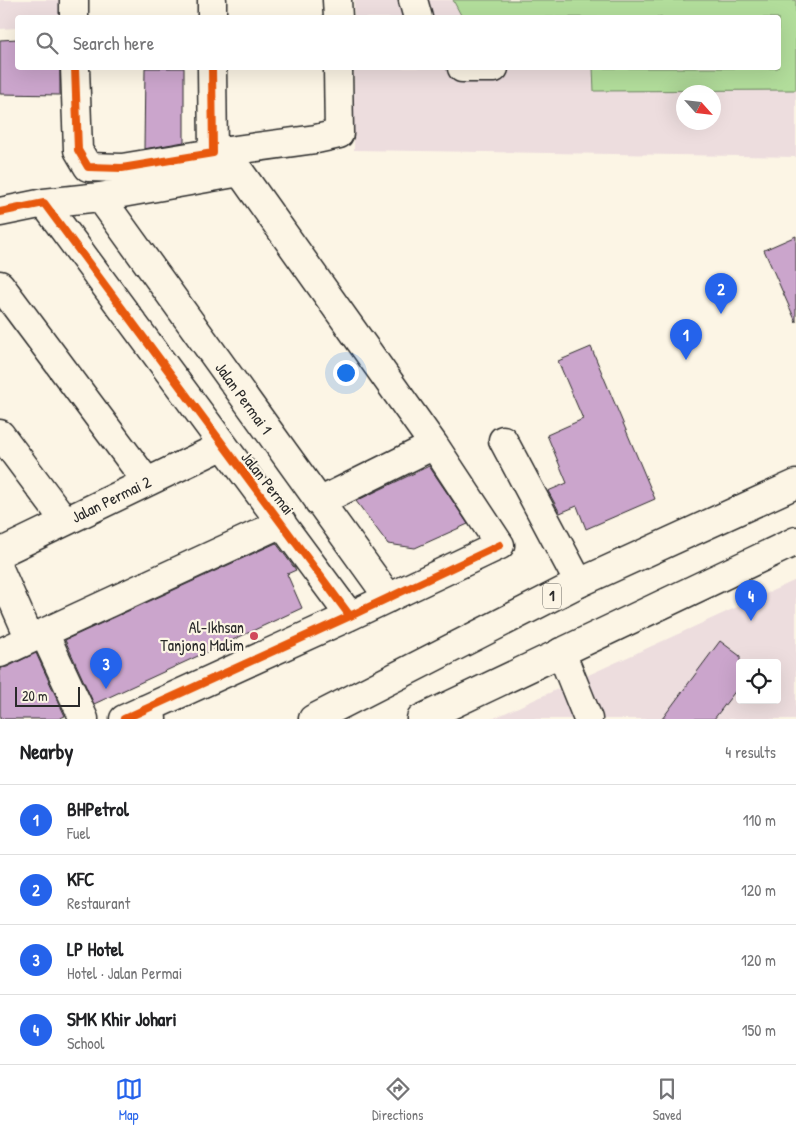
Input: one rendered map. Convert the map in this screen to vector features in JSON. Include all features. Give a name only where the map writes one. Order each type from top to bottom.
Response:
[{"type":"street","points":[[74,0],[74,15]]},
{"type":"street","points":[[212,0],[212,15]]},
{"type":"street","points":[[338,0],[338,15]]},
{"type":"street","points":[[413,0],[417,15]]},
{"type":"street","points":[[75,70],[78,150],[88,167],[122,168],[228,158]]},
{"type":"street","points":[[141,717],[500,545],[434,445],[228,158],[212,70]]},
{"type":"street","points":[[0,212],[44,203],[100,197],[228,158],[339,134],[338,70]]},
{"type":"street","name":"Jalan Permai 1","points":[[100,197],[389,598]]},
{"type":"street","name":"Jalan Permai","points":[[44,203],[222,446],[282,523],[350,616]]},
{"type":"street","points":[[0,285],[147,482]]},
{"type":"street","points":[[0,434],[65,521]]},
{"type":"street","points":[[503,440],[579,582]]},
{"type":"street","points":[[319,502],[434,445]]},
{"type":"street","name":"Jalan Permai 2","points":[[0,553],[222,446]]},
{"type":"street","name":"1","points":[[313,719],[579,582],[796,484]]},
{"type":"street","points":[[0,653],[282,523]]},
{"type":"street","points":[[421,719],[796,541]]},
{"type":"street","points":[[0,571],[84,719]]},
{"type":"street","points":[[561,652],[588,719]]},
{"type":"shaded area","points":[[0,0],[61,0],[62,15],[15,15],[15,28],[0,29]]},
{"type":"shaded area","points":[[354,0],[796,0],[796,157],[354,150],[354,70],[781,70],[781,15],[354,15]]},
{"type":"shaded area","points":[[796,580],[796,719],[492,719]]},
{"type":"green space","points":[[453,0],[796,0],[796,90],[721,90],[721,85],[676,85],[676,91],[594,91],[593,70],[781,70],[781,15],[461,15]]},
{"type":"building","points":[[15,39],[15,70],[60,70],[60,95],[0,94],[0,40]]},
{"type":"building","points":[[145,70],[184,70],[184,142],[144,149]]},
{"type":"building","points":[[796,236],[796,322],[764,250]]},
{"type":"building","points":[[591,347],[655,499],[586,529],[577,506],[560,513],[548,491],[567,483],[547,435],[583,419],[558,361]]},
{"type":"building","points":[[429,466],[468,524],[415,548],[388,544],[356,501]]},
{"type":"building","points":[[276,543],[296,570],[287,574],[302,608],[94,704],[65,640]]},
{"type":"building","points":[[720,641],[740,656],[740,659],[736,659],[736,690],[714,719],[662,719]]},
{"type":"building","points":[[36,653],[65,716],[58,719],[0,719],[0,668],[7,667]]},
{"type":"cycle path","points":[[75,70],[78,150],[88,167],[122,168],[213,153],[212,70]]},
{"type":"cycle path","points":[[0,212],[44,203],[350,616]]},
{"type":"cycle path","points":[[124,719],[500,545]]},
{"type":"place","name":"KFC","points":[[721,314]]},
{"type":"place","name":"BHPetrol","points":[[686,360]]},
{"type":"place","name":"SMK Khir Johari","points":[[751,621]]},
{"type":"place","name":"Al-Ikhsan Tanjong Malim","points":[[254,636]]},
{"type":"place","name":"LP Hotel","points":[[106,689]]}]
